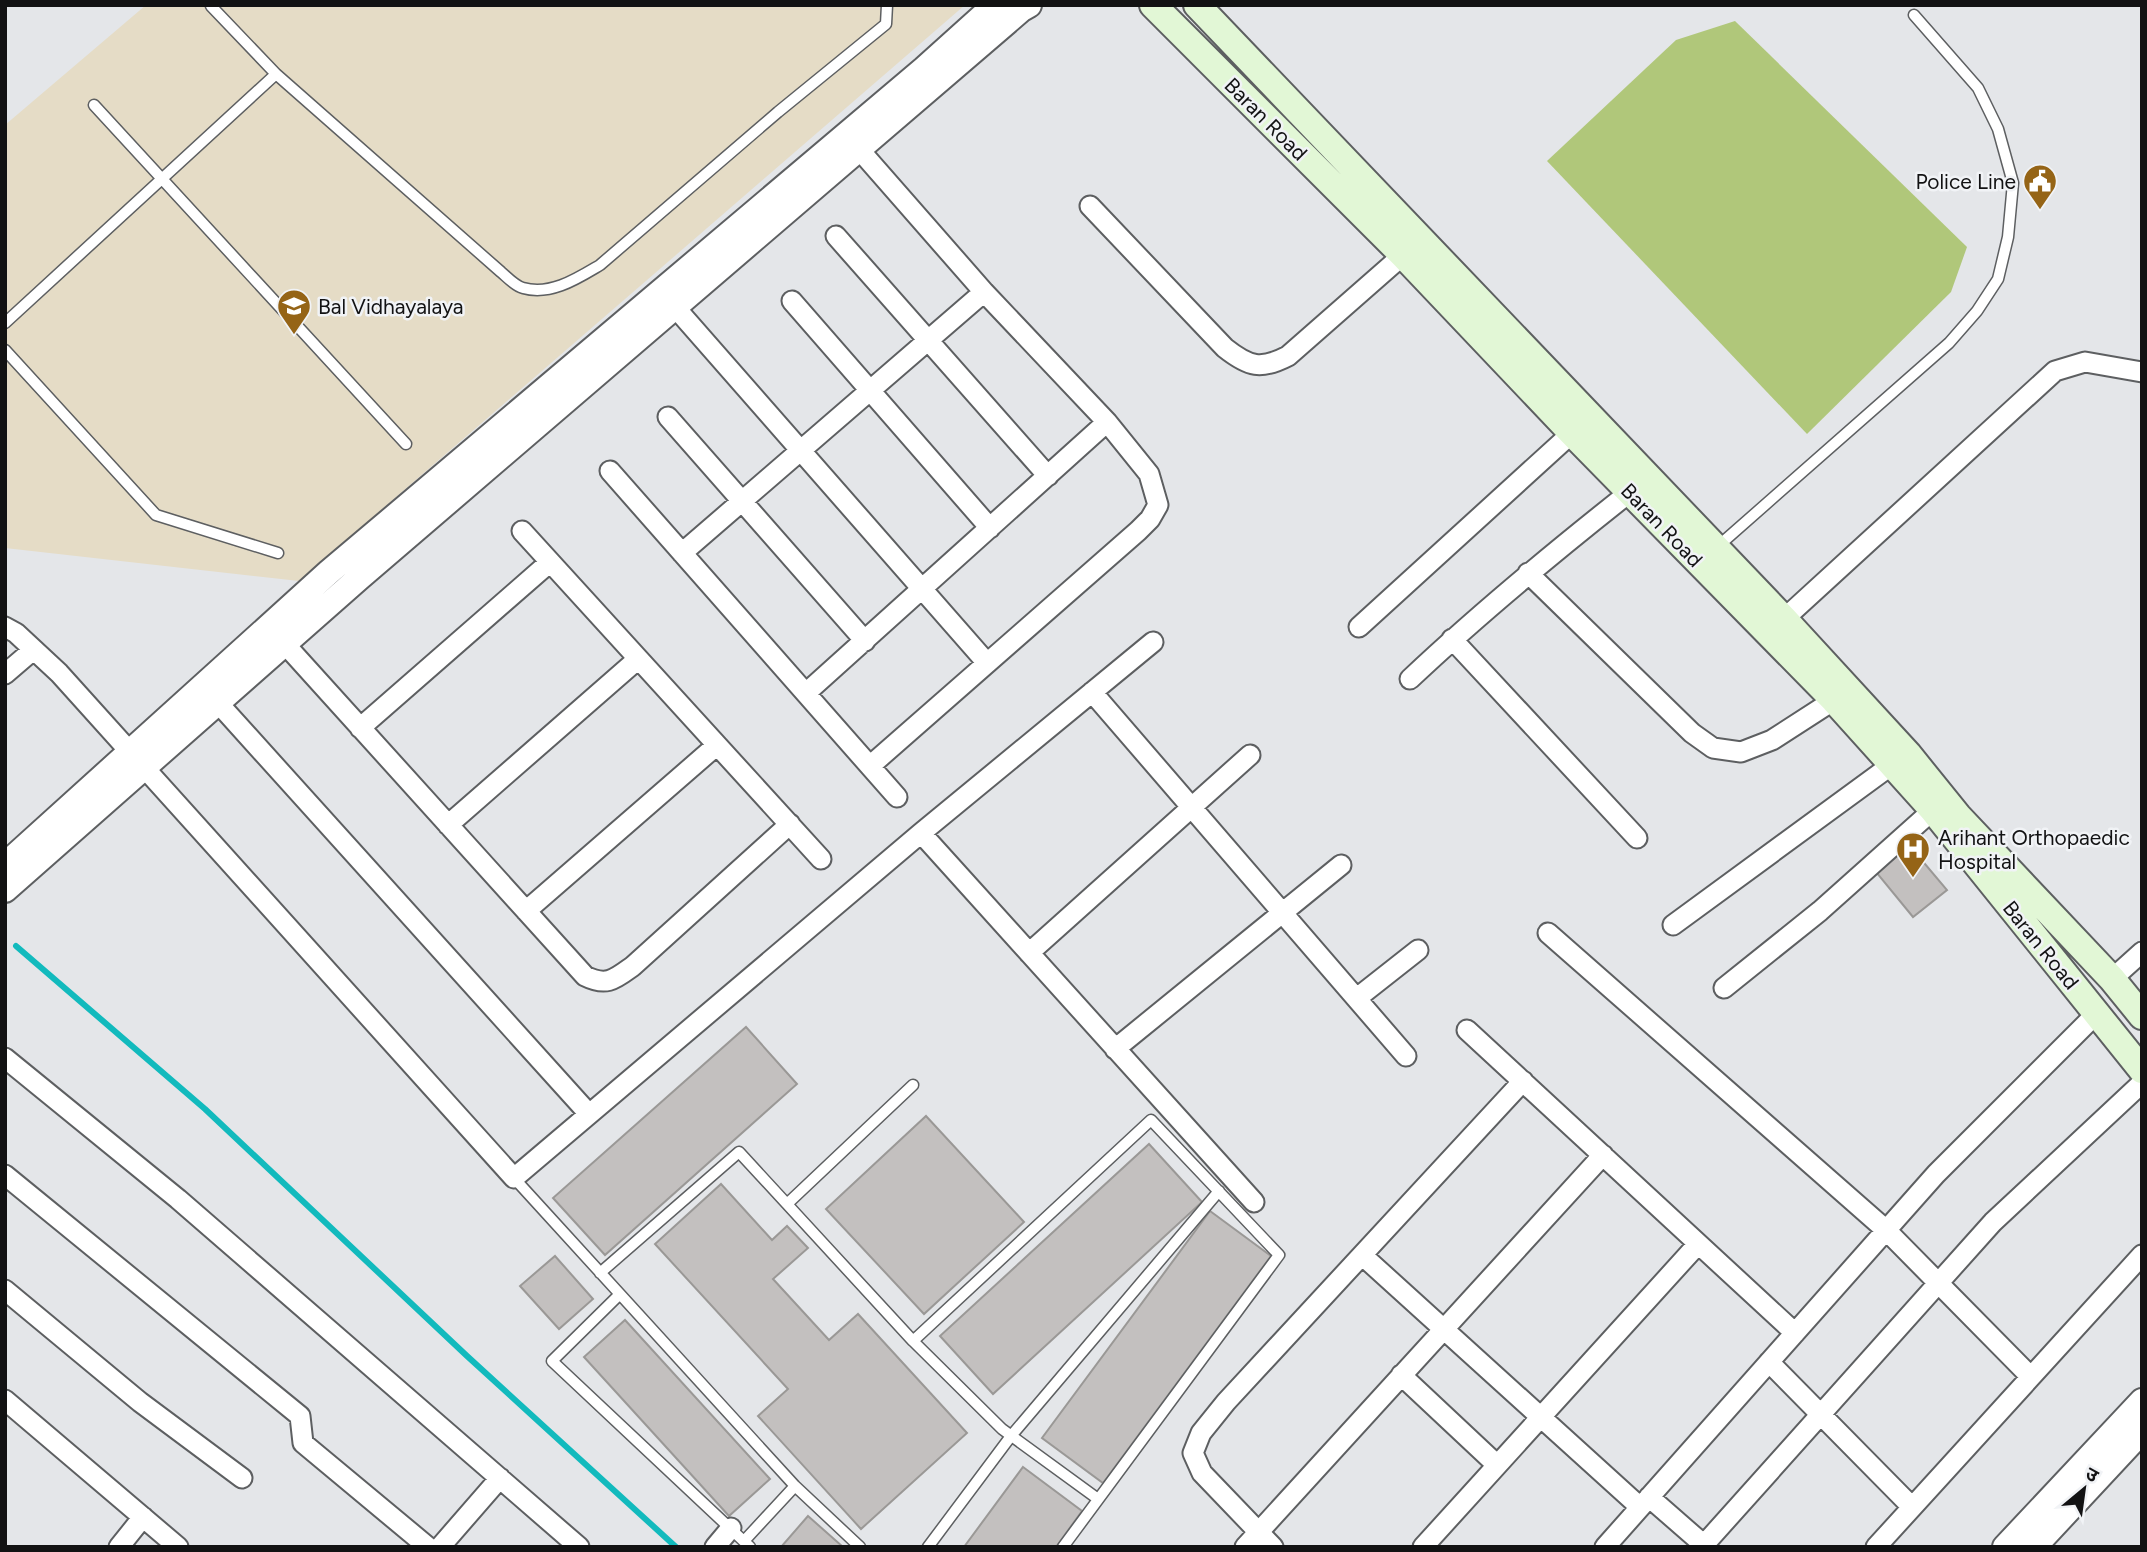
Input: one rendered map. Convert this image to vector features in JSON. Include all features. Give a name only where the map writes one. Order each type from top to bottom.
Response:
[{"type":"main road","name":"Baran Road","points":[[1153,5],[1403,255],[1572,433],[1834,700],[1958,816],[2112,979],[2142,1016]]},
{"type":"main road","name":"Baran Road","points":[[1197,5],[1784,619],[1900,759],[1933,810],[2142,1070]]},
{"type":"street","points":[[853,142],[924,69],[995,5]]},
{"type":"street","points":[[5,890],[138,759],[211,694],[329,572],[668,298],[853,142],[1029,5]]},
{"type":"street","points":[[853,142],[984,292],[1107,422],[1149,474],[1158,505],[1150,519],[1138,531],[870,766]]},
{"type":"street","points":[[1090,206],[1226,348],[1240,360],[1257,366],[1288,356],[1403,255]]},
{"type":"street","points":[[836,236],[1048,476]]},
{"type":"street","points":[[682,553],[984,292]]},
{"type":"street","points":[[668,298],[987,663]]},
{"type":"street","points":[[211,694],[284,643],[668,298]]},
{"type":"street","points":[[792,301],[990,528]]},
{"type":"street","points":[[1784,619],[2055,372],[2085,362],[2142,372]]},
{"type":"street","points":[[667,417],[864,641]]},
{"type":"street","points":[[806,693],[1107,422]]},
{"type":"street","points":[[1359,627],[1572,433]]},
{"type":"street","points":[[610,471],[897,797]]},
{"type":"street","points":[[1410,679],[1528,573],[1630,492]]},
{"type":"street","points":[[522,531],[821,859]]},
{"type":"street","points":[[360,728],[550,562]]},
{"type":"street","points":[[1528,573],[1692,733],[1713,748],[1741,752],[1772,740],[1834,700]]},
{"type":"street","points":[[5,626],[59,673],[514,1178],[921,833],[1153,642]]},
{"type":"street","points":[[1452,639],[1637,838]]},
{"type":"street","points":[[284,643],[585,976],[598,983],[614,979],[634,966],[790,824]]},
{"type":"street","points":[[5,674],[33,650]]},
{"type":"street","points":[[448,825],[638,659]]},
{"type":"street","points":[[1092,692],[1406,1056]]},
{"type":"street","points":[[211,694],[589,1114]]},
{"type":"street","points":[[526,911],[717,745]]},
{"type":"street","points":[[1029,953],[1250,755]]},
{"type":"street","points":[[5,865],[138,759]]},
{"type":"street","points":[[1673,925],[1900,759]]},
{"type":"street","points":[[1724,988],[1820,911],[1933,810]]},
{"type":"street","points":[[921,833],[1254,1202]]},
{"type":"street","points":[[1115,1049],[1281,911],[1341,865]]},
{"type":"street","points":[[1548,933],[1886,1230],[2030,1376]]},
{"type":"street","points":[[1357,998],[1418,950]]},
{"type":"street","points":[[2112,979],[2142,952]]},
{"type":"street","points":[[1605,1547],[1936,1174],[2097,1013]]},
{"type":"street","points":[[1467,1030],[1795,1333]]},
{"type":"street","points":[[5,1058],[178,1199],[579,1547]]},
{"type":"street","points":[[1273,1547],[1251,1540],[1202,1473],[1193,1453],[1201,1433],[1226,1402],[1523,1081]]},
{"type":"street","points":[[1363,1256],[1541,1417],[1703,1546],[1993,1222],[2142,1083]]},
{"type":"street","points":[[1251,1540],[1603,1155]]},
{"type":"street","points":[[5,1175],[300,1416],[303,1443],[428,1547]]},
{"type":"street","points":[[1423,1547],[1698,1244]]},
{"type":"street","points":[[1876,1547],[2142,1255]]},
{"type":"street","points":[[5,1290],[140,1402],[242,1478]]},
{"type":"street","points":[[1769,1362],[1912,1507]]},
{"type":"street","points":[[1401,1375],[1497,1465]]},
{"type":"street","points":[[2005,1547],[2142,1401]]},
{"type":"street","points":[[7,1406],[178,1547]]},
{"type":"street","points":[[2038,1545],[2142,1431]]},
{"type":"street","points":[[440,1547],[500,1478]]},
{"type":"street","points":[[119,1547],[142,1517]]},
{"type":"street","points":[[715,1547],[742,1539]]},
{"type":"lane","points":[[211,6],[276,74],[501,272],[522,288],[542,290],[572,282],[600,265],[778,112],[886,24],[887,5]]},
{"type":"lane","points":[[1715,548],[1949,343],[1977,311],[1998,279],[2008,237],[2013,183],[1998,129],[1978,88],[1914,15]]},
{"type":"lane","points":[[5,323],[276,74]]},
{"type":"lane","points":[[94,105],[406,444]]},
{"type":"lane","points":[[5,350],[156,515],[278,553]]},
{"type":"lane","points":[[787,1204],[914,1084]]},
{"type":"lane","points":[[913,1341],[1151,1120],[1279,1255],[1063,1547]]},
{"type":"lane","points":[[600,1273],[739,1152],[913,1341],[1011,1436],[1098,1499]]},
{"type":"lane","points":[[514,1178],[795,1486],[860,1547]]},
{"type":"lane","points":[[928,1547],[1011,1436],[1219,1191]]},
{"type":"lane","points":[[619,1295],[552,1361],[742,1539],[795,1486]]},
{"type":"shaded area","name":"Bal Vidhayalaya","points":[[146,5],[965,5],[299,581],[5,548],[5,125]]},
{"type":"green space","points":[[1735,21],[1967,247],[1951,292],[1807,434],[1547,161],[1676,40]]},
{"type":"building","points":[[1909,845],[1947,890],[1913,917],[1876,872]]},
{"type":"building","points":[[746,1027],[797,1084],[605,1255],[553,1198]]},
{"type":"building","points":[[926,1116],[1024,1222],[924,1314],[826,1209]]},
{"type":"building","points":[[1149,1144],[1202,1202],[993,1394],[940,1336]]},
{"type":"building","points":[[721,1184],[772,1240],[787,1226],[808,1248],[773,1279],[829,1340],[858,1314],[967,1433],[861,1529],[758,1416],[788,1389],[655,1244]]},
{"type":"building","points":[[1210,1211],[1271,1256],[1103,1483],[1042,1438]]},
{"type":"building","points":[[555,1256],[593,1299],[559,1329],[520,1286]]},
{"type":"building","points":[[625,1320],[770,1479],[729,1516],[584,1357]]},
{"type":"building","points":[[1023,1467],[1082,1511],[1056,1547],[964,1547]]},
{"type":"building","points":[[808,1516],[843,1547],[781,1547]]},
{"type":"waterway","points":[[16,946],[205,1109],[467,1356],[676,1547]]},
{"type":"place","name":"Police Line","points":[[2040,211]]},
{"type":"place","name":"Bal Vidhayalaya","points":[[294,336]]},
{"type":"place","name":"Arihant Orthopaedic Hospital","points":[[1913,879]]}]
